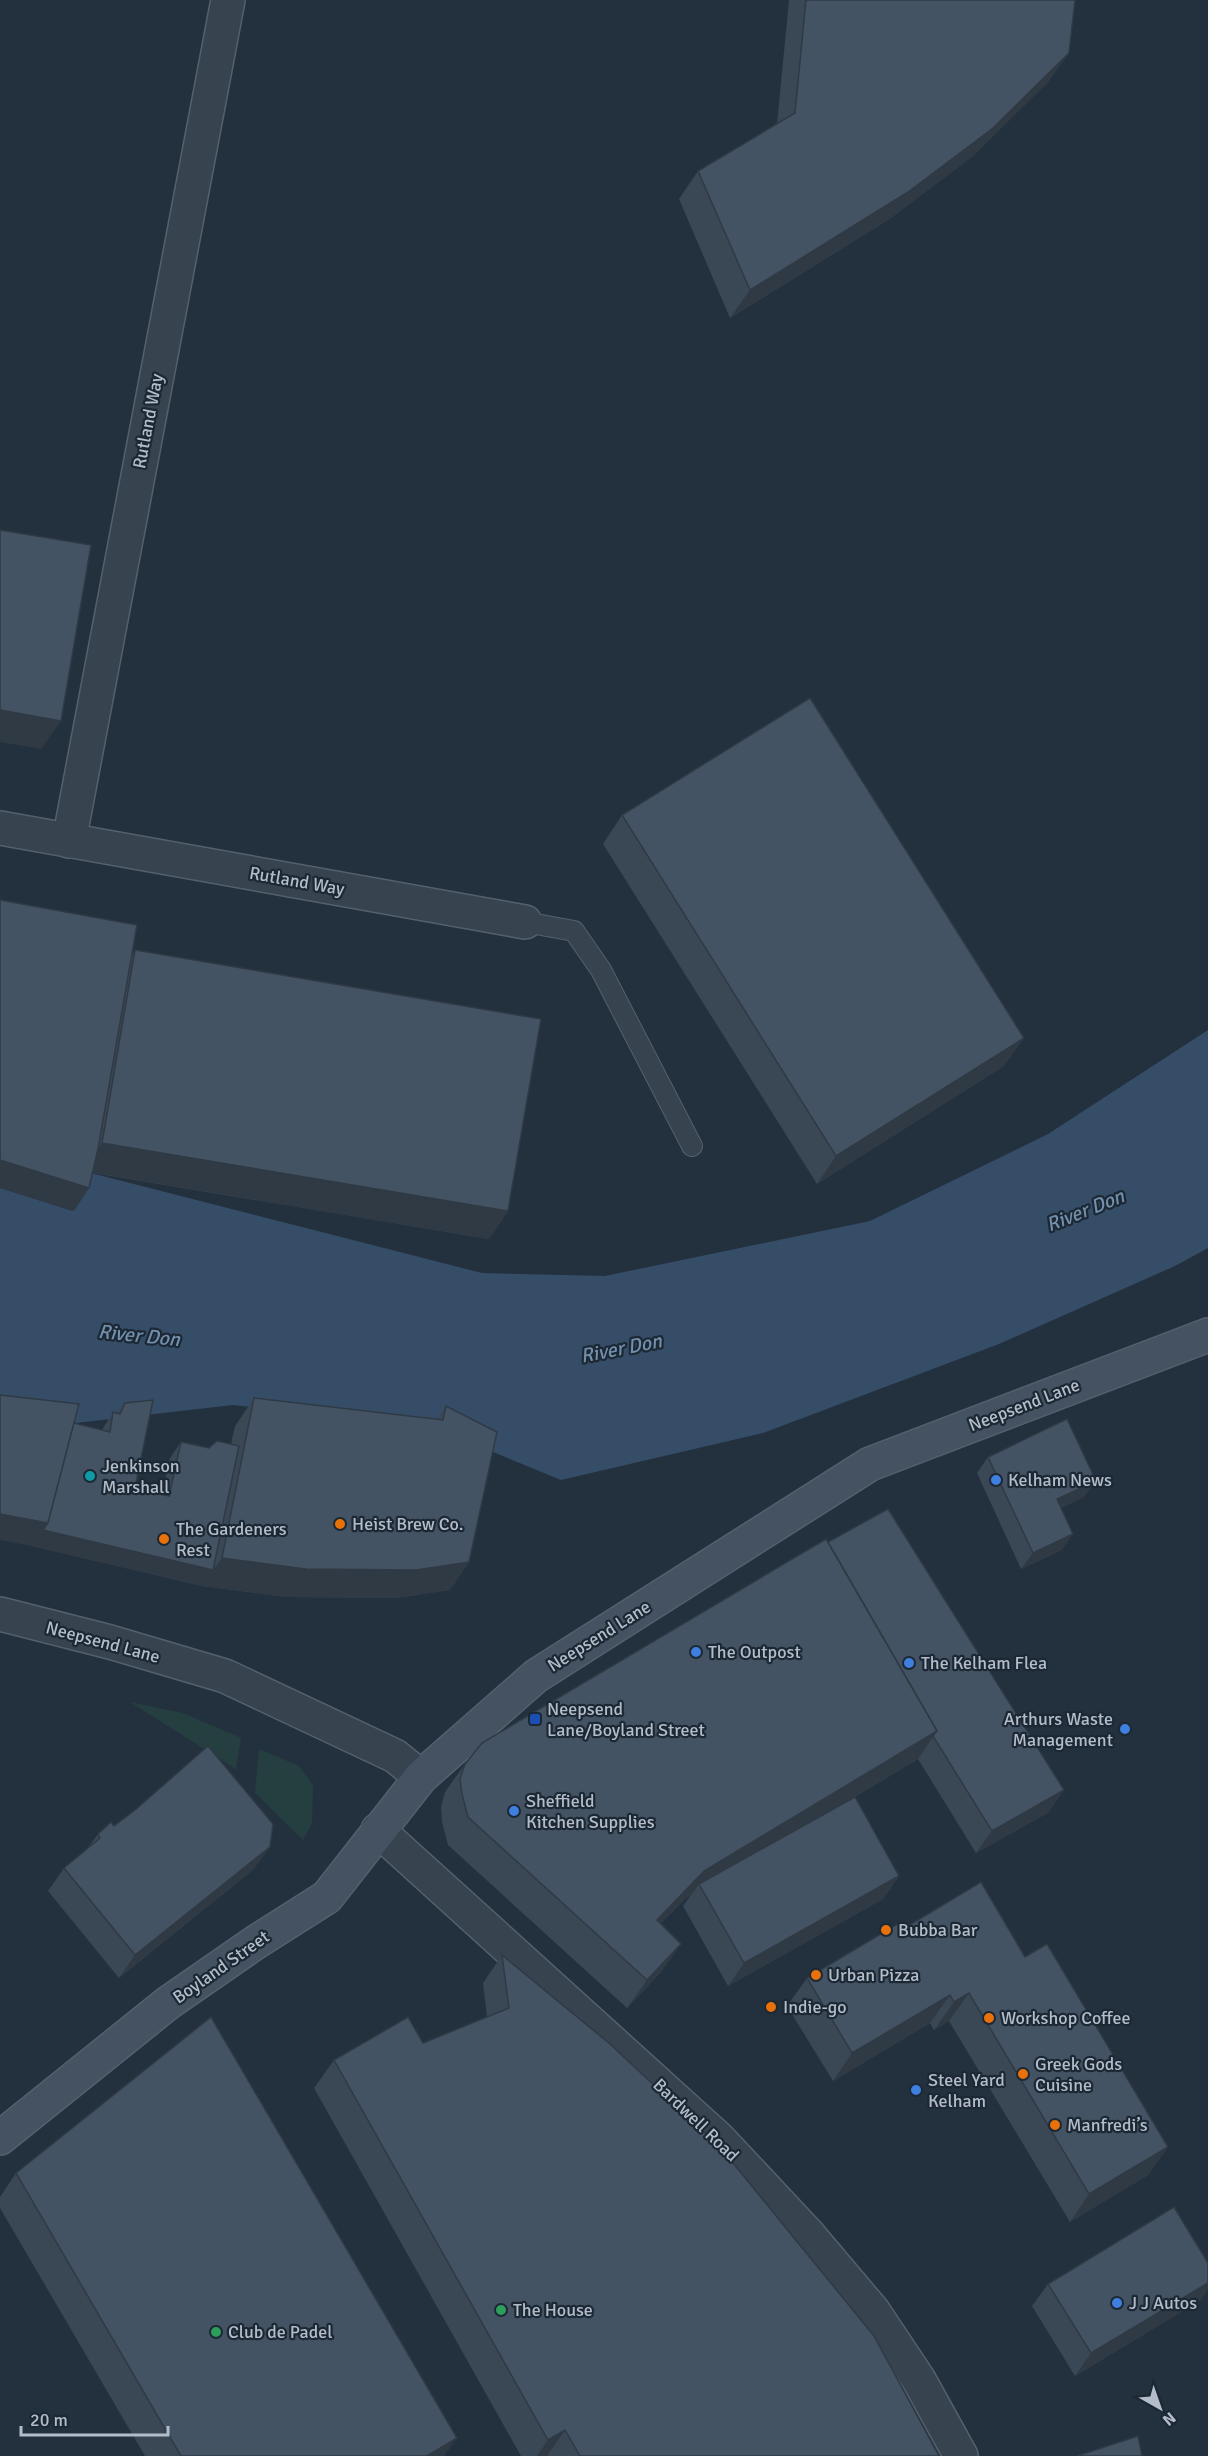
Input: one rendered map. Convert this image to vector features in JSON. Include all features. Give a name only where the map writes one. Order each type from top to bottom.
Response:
[{"type":"main road","name":"Neepsend Lane","points":[[421,1778],[536,1676],[870,1464],[1208,1335]]},
{"type":"main road","name":"Boyland Street","points":[[0,2138],[168,2003],[255,1942],[327,1897],[421,1778]]},
{"type":"street","name":"Rutland Way","points":[[69,841],[228,0]]},
{"type":"street","name":"Rutland Way","points":[[0,828],[525,921]]},
{"type":"street","name":"Neepsend Lane","points":[[0,1614],[110,1642],[225,1676],[395,1756],[421,1778]]},
{"type":"street","name":"Bardwell Road","points":[[378,1830],[719,2139],[799,2225],[873,2312],[919,2380],[961,2456]]},
{"type":"lane","points":[[525,921],[574,932],[601,970],[692,1146]]},
{"type":"green space","points":[[130,1702],[183,1713],[241,1738],[236,1769]]},
{"type":"green space","points":[[259,1749],[299,1766],[313,1785],[312,1823],[303,1840],[255,1793]]},
{"type":"water","name":"River Don","points":[[1208,1030],[1208,1248],[1175,1266],[999,1344],[763,1433],[561,1480],[430,1426],[233,1405],[76,1423],[0,1415],[0,1188],[73,1211],[83,1171],[482,1273],[605,1276],[870,1221],[1048,1134]]},
{"type":"building","points":[[806,0],[1075,0],[1069,53],[993,128],[908,192],[750,290],[698,171],[795,113]]},
{"type":"building","points":[[0,530],[91,545],[61,721],[0,710]]},
{"type":"building","points":[[810,698],[1024,1038],[836,1156],[622,815]]},
{"type":"building","points":[[0,900],[137,925],[98,1149],[89,1188],[0,1160]]},
{"type":"building","points":[[135,950],[541,1019],[508,1211],[102,1143]]},
{"type":"building","points":[[0,1395],[79,1404],[48,1523],[0,1514]]},
{"type":"building","name":"Heist Brew Co.","points":[[254,1398],[443,1420],[446,1406],[497,1432],[469,1562],[416,1570],[306,1569],[222,1558]]},
{"type":"building","points":[[153,1400],[135,1488],[169,1496],[181,1442],[209,1448],[217,1441],[239,1446],[213,1570],[43,1530],[48,1523],[74,1423],[110,1432],[113,1412],[120,1414],[125,1403]]},
{"type":"building","points":[[1067,1419],[1096,1481],[1057,1499],[1073,1534],[1033,1553],[988,1457]]},
{"type":"building","name":"The Kelham Flea","points":[[888,1509],[1064,1790],[992,1831],[933,1736],[937,1731],[828,1542]]},
{"type":"building","points":[[826,1539],[937,1731],[704,1871],[657,1920],[681,1944],[647,1980],[468,1817],[460,1779],[465,1764],[482,1743]]},
{"type":"building","points":[[208,1746],[273,1824],[270,1847],[135,1955],[64,1868],[100,1838],[98,1834],[111,1822],[114,1826],[135,1810]]},
{"type":"building","points":[[855,1797],[899,1876],[744,1963],[699,1884]]},
{"type":"building","points":[[981,1882],[1025,1957],[1047,1944],[1168,2147],[1089,2194],[969,1993],[954,2002],[950,1995],[852,2053],[807,1978],[899,1923],[903,1929]]},
{"type":"building","points":[[502,1955],[610,2044],[720,2147],[874,2336],[939,2456],[580,2456],[565,2430],[548,2440],[334,2060],[408,2017],[423,2043],[509,2008]]},
{"type":"building","name":"Club de Padel","points":[[211,2017],[457,2438],[427,2456],[181,2456],[16,2173]]},
{"type":"building","name":"J J Autos","points":[[1174,2207],[1208,2263],[1208,2283],[1091,2353],[1048,2284]]},
{"type":"building","points":[[1138,2436],[1142,2456],[1077,2456]]},
{"type":"place","name":"Jenkinson Marshall","points":[[90,1476]]},
{"type":"place","name":"Kelham News","points":[[996,1480]]},
{"type":"place","name":"Heist Brew Co.","points":[[340,1524]]},
{"type":"place","name":"The Gardeners Rest","points":[[164,1539]]},
{"type":"place","name":"The Outpost","points":[[696,1652]]},
{"type":"place","name":"The Kelham Flea","points":[[909,1663]]},
{"type":"place","name":"Neepsend Lane/Boyland Street","points":[[535,1719]]},
{"type":"place","name":"Arthurs Waste Management","points":[[1125,1729]]},
{"type":"place","name":"Sheffield Kitchen Supplies","points":[[514,1811]]},
{"type":"place","name":"Bubba Bar","points":[[886,1930]]},
{"type":"place","name":"Urban Pizza","points":[[816,1975]]},
{"type":"place","name":"Indie-go","points":[[771,2007]]},
{"type":"place","name":"Workshop Coffee","points":[[989,2018]]},
{"type":"place","name":"Greek Gods Cuisine","points":[[1023,2074]]},
{"type":"place","name":"Steel Yard Kelham","points":[[916,2090]]},
{"type":"place","name":"Manfredi’s","points":[[1055,2125]]},
{"type":"place","name":"J J Autos","points":[[1117,2303]]},
{"type":"place","name":"The House","points":[[501,2310]]},
{"type":"place","name":"Club de Padel","points":[[216,2332]]}]
